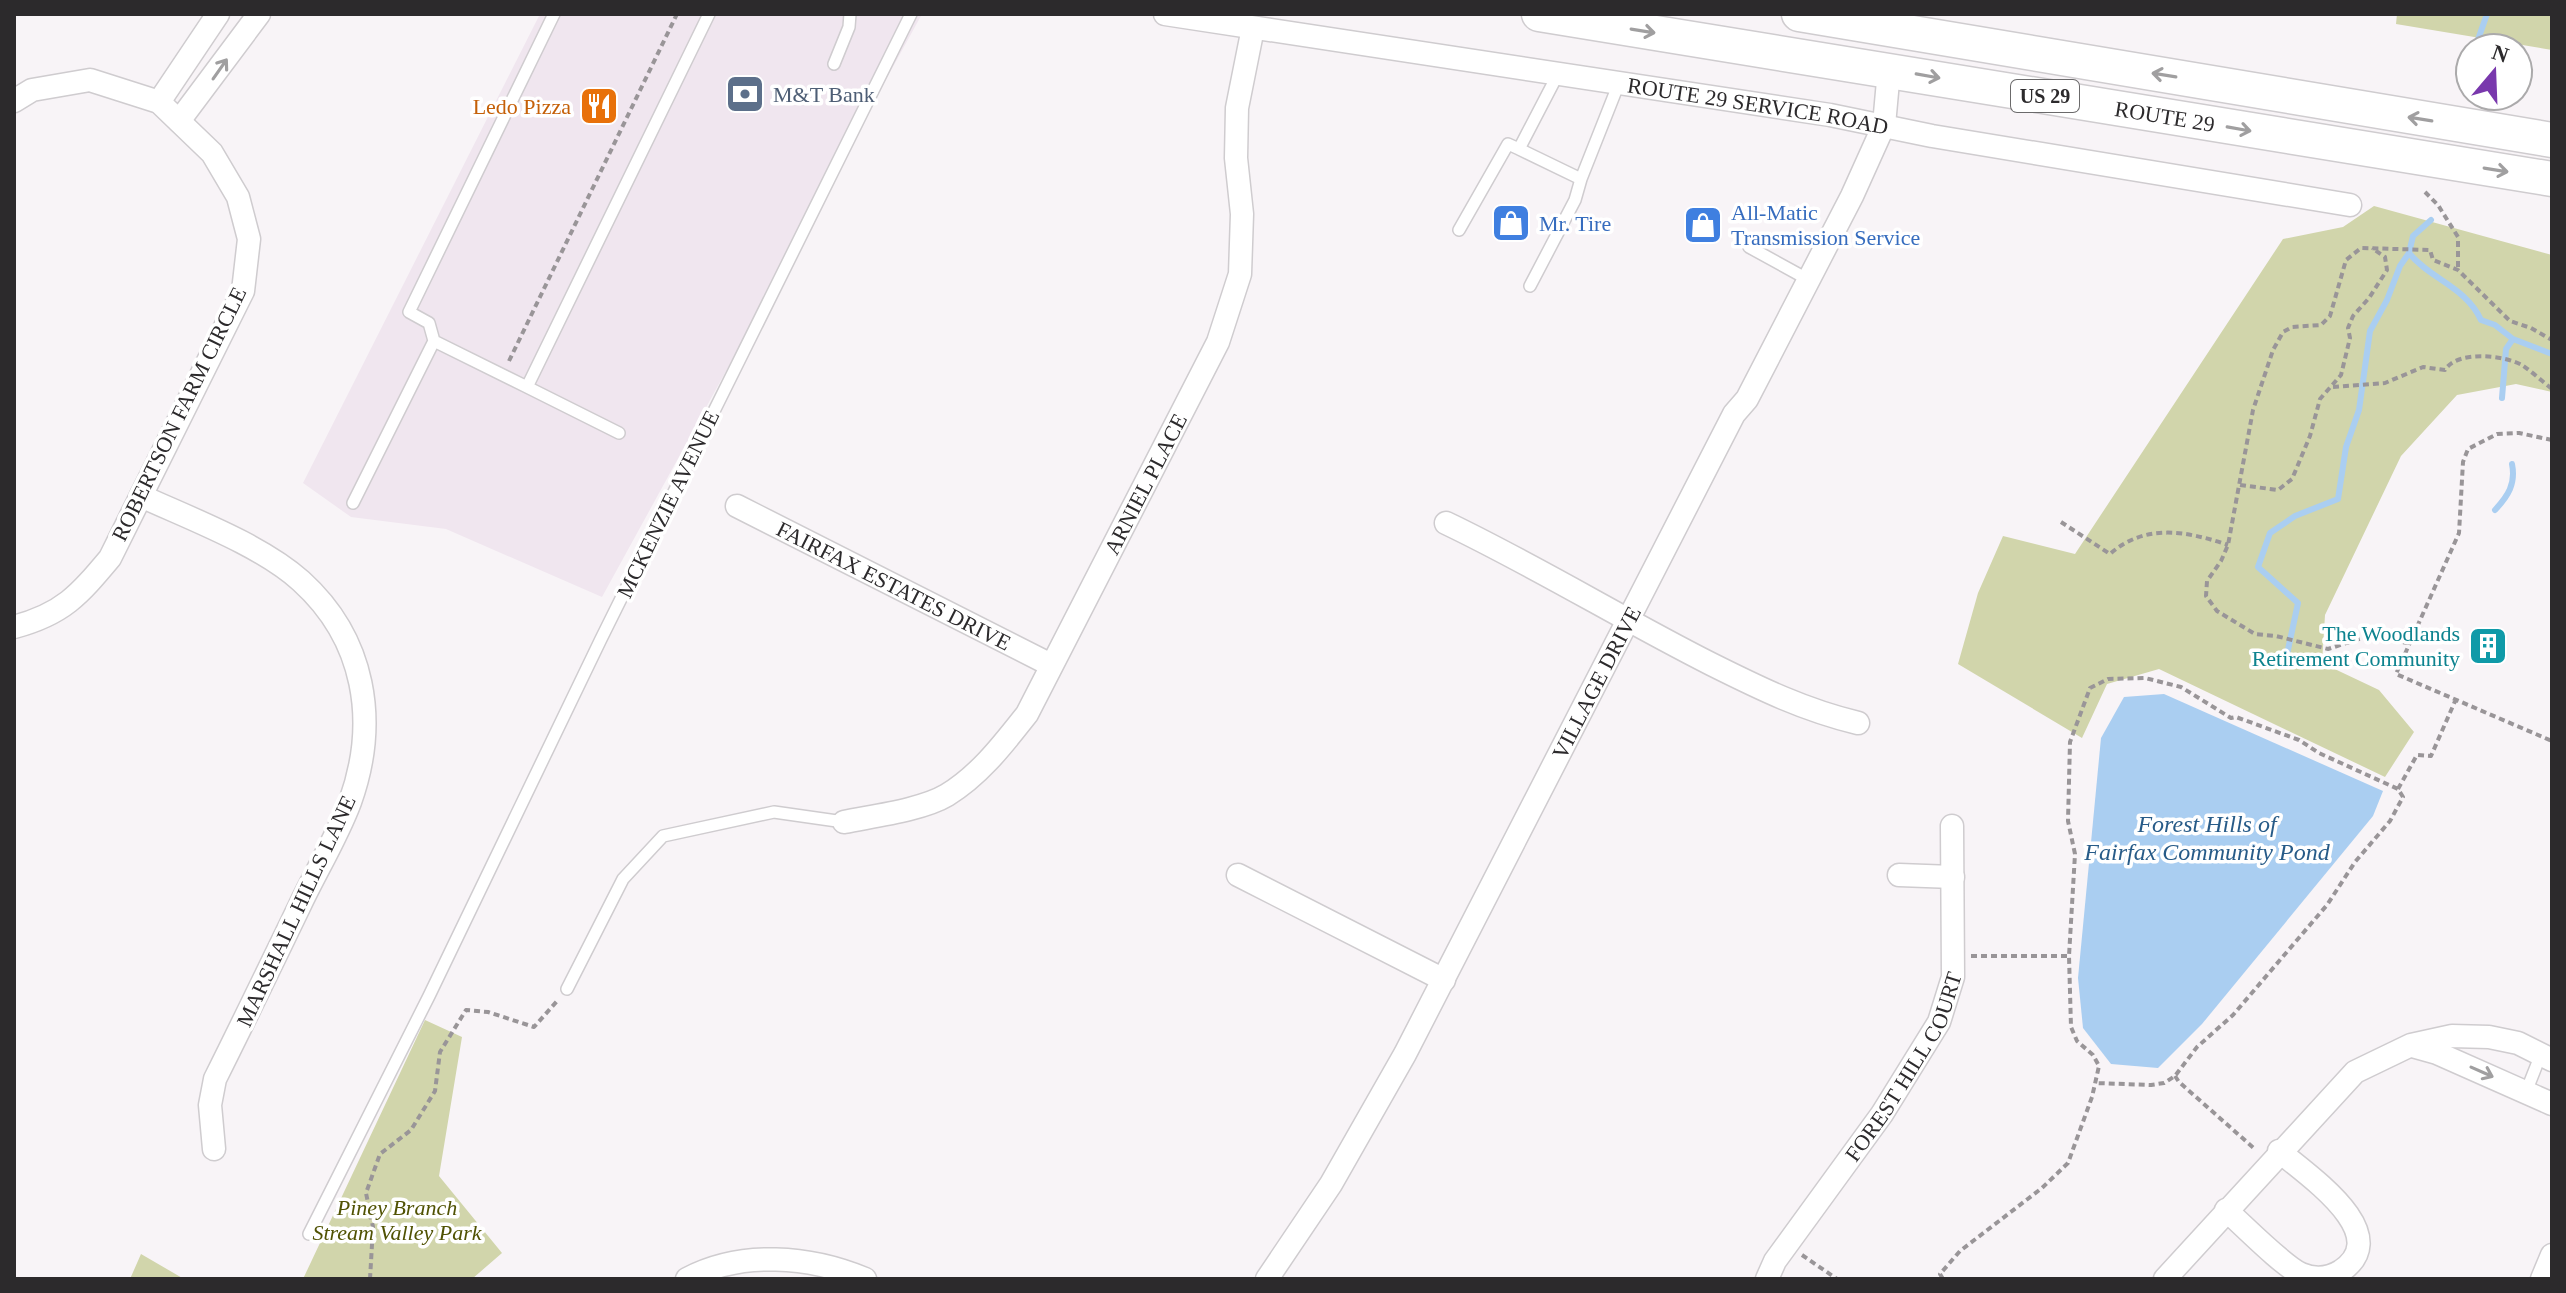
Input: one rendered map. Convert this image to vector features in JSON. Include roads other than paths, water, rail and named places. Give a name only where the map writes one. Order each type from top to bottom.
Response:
[{"type":"main road","name":"ROUTE 29","points":[[1539,14],[2552,179]]},
{"type":"main road","name":"ROUTE 29","points":[[1799,14],[2552,140]]},
{"type":"street","points":[[159,102],[218,14]]},
{"type":"street","points":[[179,121],[259,14]]},
{"type":"street","name":"ROUTE 29 SERVICE ROAD","points":[[1165,14],[1830,115],[1932,136],[2350,205]]},
{"type":"street","name":"ARNIEL PLACE","points":[[844,822],[897,812],[946,796],[992,757],[1027,714],[1218,342],[1240,274],[1242,214],[1236,158],[1237,108],[1253,28]]},
{"type":"street","name":"VILLAGE DRIVE","points":[[1267,1279],[1331,1184],[1444,980],[1734,414],[1747,399],[1809,280],[1884,125],[1889,70]]},
{"type":"street","name":"ROBERTSON FARM CIRCLE","points":[[14,101],[32,90],[90,80],[159,102],[212,153],[238,197],[249,239],[243,291],[110,558],[79,596],[41,620],[14,627]]},
{"type":"street","name":"MARSHALL HILLS LANE","points":[[141,496],[262,554],[299,579],[324,604],[340,626],[355,662],[366,705],[365,742],[349,803],[215,1079],[210,1105],[214,1149]]},
{"type":"street","name":"FAIRFAX ESTATES DRIVE","points":[[737,506],[1051,665]]},
{"type":"street","points":[[1446,523],[1775,695],[1813,712],[1858,723]]},
{"type":"street","name":"FOREST HILL COURT","points":[[1767,1279],[1787,1245],[1882,1114],[1939,1022],[1953,977],[1952,826]]},
{"type":"street","points":[[1238,875],[1444,980]]},
{"type":"street","points":[[1899,875],[1953,877]]},
{"type":"street","points":[[2165,1279],[2355,1072],[2411,1045],[2452,1036],[2489,1037],[2518,1043],[2547,1057]]},
{"type":"street","points":[[2411,1045],[2437,1053],[2552,1104]]},
{"type":"street","points":[[2226,1210],[2297,1273],[2313,1278],[2332,1277],[2349,1265],[2360,1245],[2357,1226],[2331,1195],[2275,1157]]},
{"type":"street","points":[[2542,1279],[2552,1255]]},
{"type":"street","points":[[687,1279],[747,1261],[786,1259],[822,1264],[865,1279]]},
{"type":"lane","points":[[353,503],[434,341],[429,323],[409,312],[554,14]]},
{"type":"lane","points":[[527,387],[709,14]]},
{"type":"lane","points":[[834,64],[849,27],[850,14]]},
{"type":"lane","name":"MCKENZIE AVENUE","points":[[309,1234],[911,14]]},
{"type":"lane","points":[[1519,149],[1558,74]]},
{"type":"lane","points":[[1530,286],[1575,200],[1619,83]]},
{"type":"lane","points":[[1459,230],[1508,144],[1581,179]]},
{"type":"lane","points":[[1749,247],[1809,280]]},
{"type":"lane","points":[[434,341],[619,433]]},
{"type":"lane","points":[[567,989],[623,879],[663,836],[774,812],[844,822]]},
{"type":"lane","points":[[2526,1092],[2547,1057]]},
{"type":"water","name":"Forest Hills of Fairfax Community Pond","points":[[2164,694],[2383,791],[2373,816],[2202,1024],[2158,1068],[2111,1064],[2083,1028],[2078,978],[2101,738],[2124,697]]},
{"type":"waterway","points":[[2481,32],[2487,14]]},
{"type":"waterway","points":[[2431,220],[2413,236],[2409,253],[2466,299],[2481,320],[2495,325],[2513,339],[2552,354]]},
{"type":"waterway","points":[[2286,659],[2298,603],[2258,567],[2270,533],[2295,516],[2338,499],[2346,447],[2359,410],[2370,331],[2409,253]]},
{"type":"waterway","points":[[2502,398],[2506,349],[2513,339]]},
{"type":"waterway","points":[[2495,510],[2510,489],[2512,464]]},
{"type":"place","name":"M&T Bank","points":[[745,94]]},
{"type":"place","name":"Ledo Pizza","points":[[599,106]]},
{"type":"place","name":"Mr. Tire","points":[[1511,223]]},
{"type":"place","name":"All-Matic Transmission Service","points":[[1703,225]]},
{"type":"place","name":"The Woodlands Retirement Community","points":[[2488,646]]},
{"type":"park label","name":"Piney Branch Stream Valley Park","points":[[397,1220]]}]
